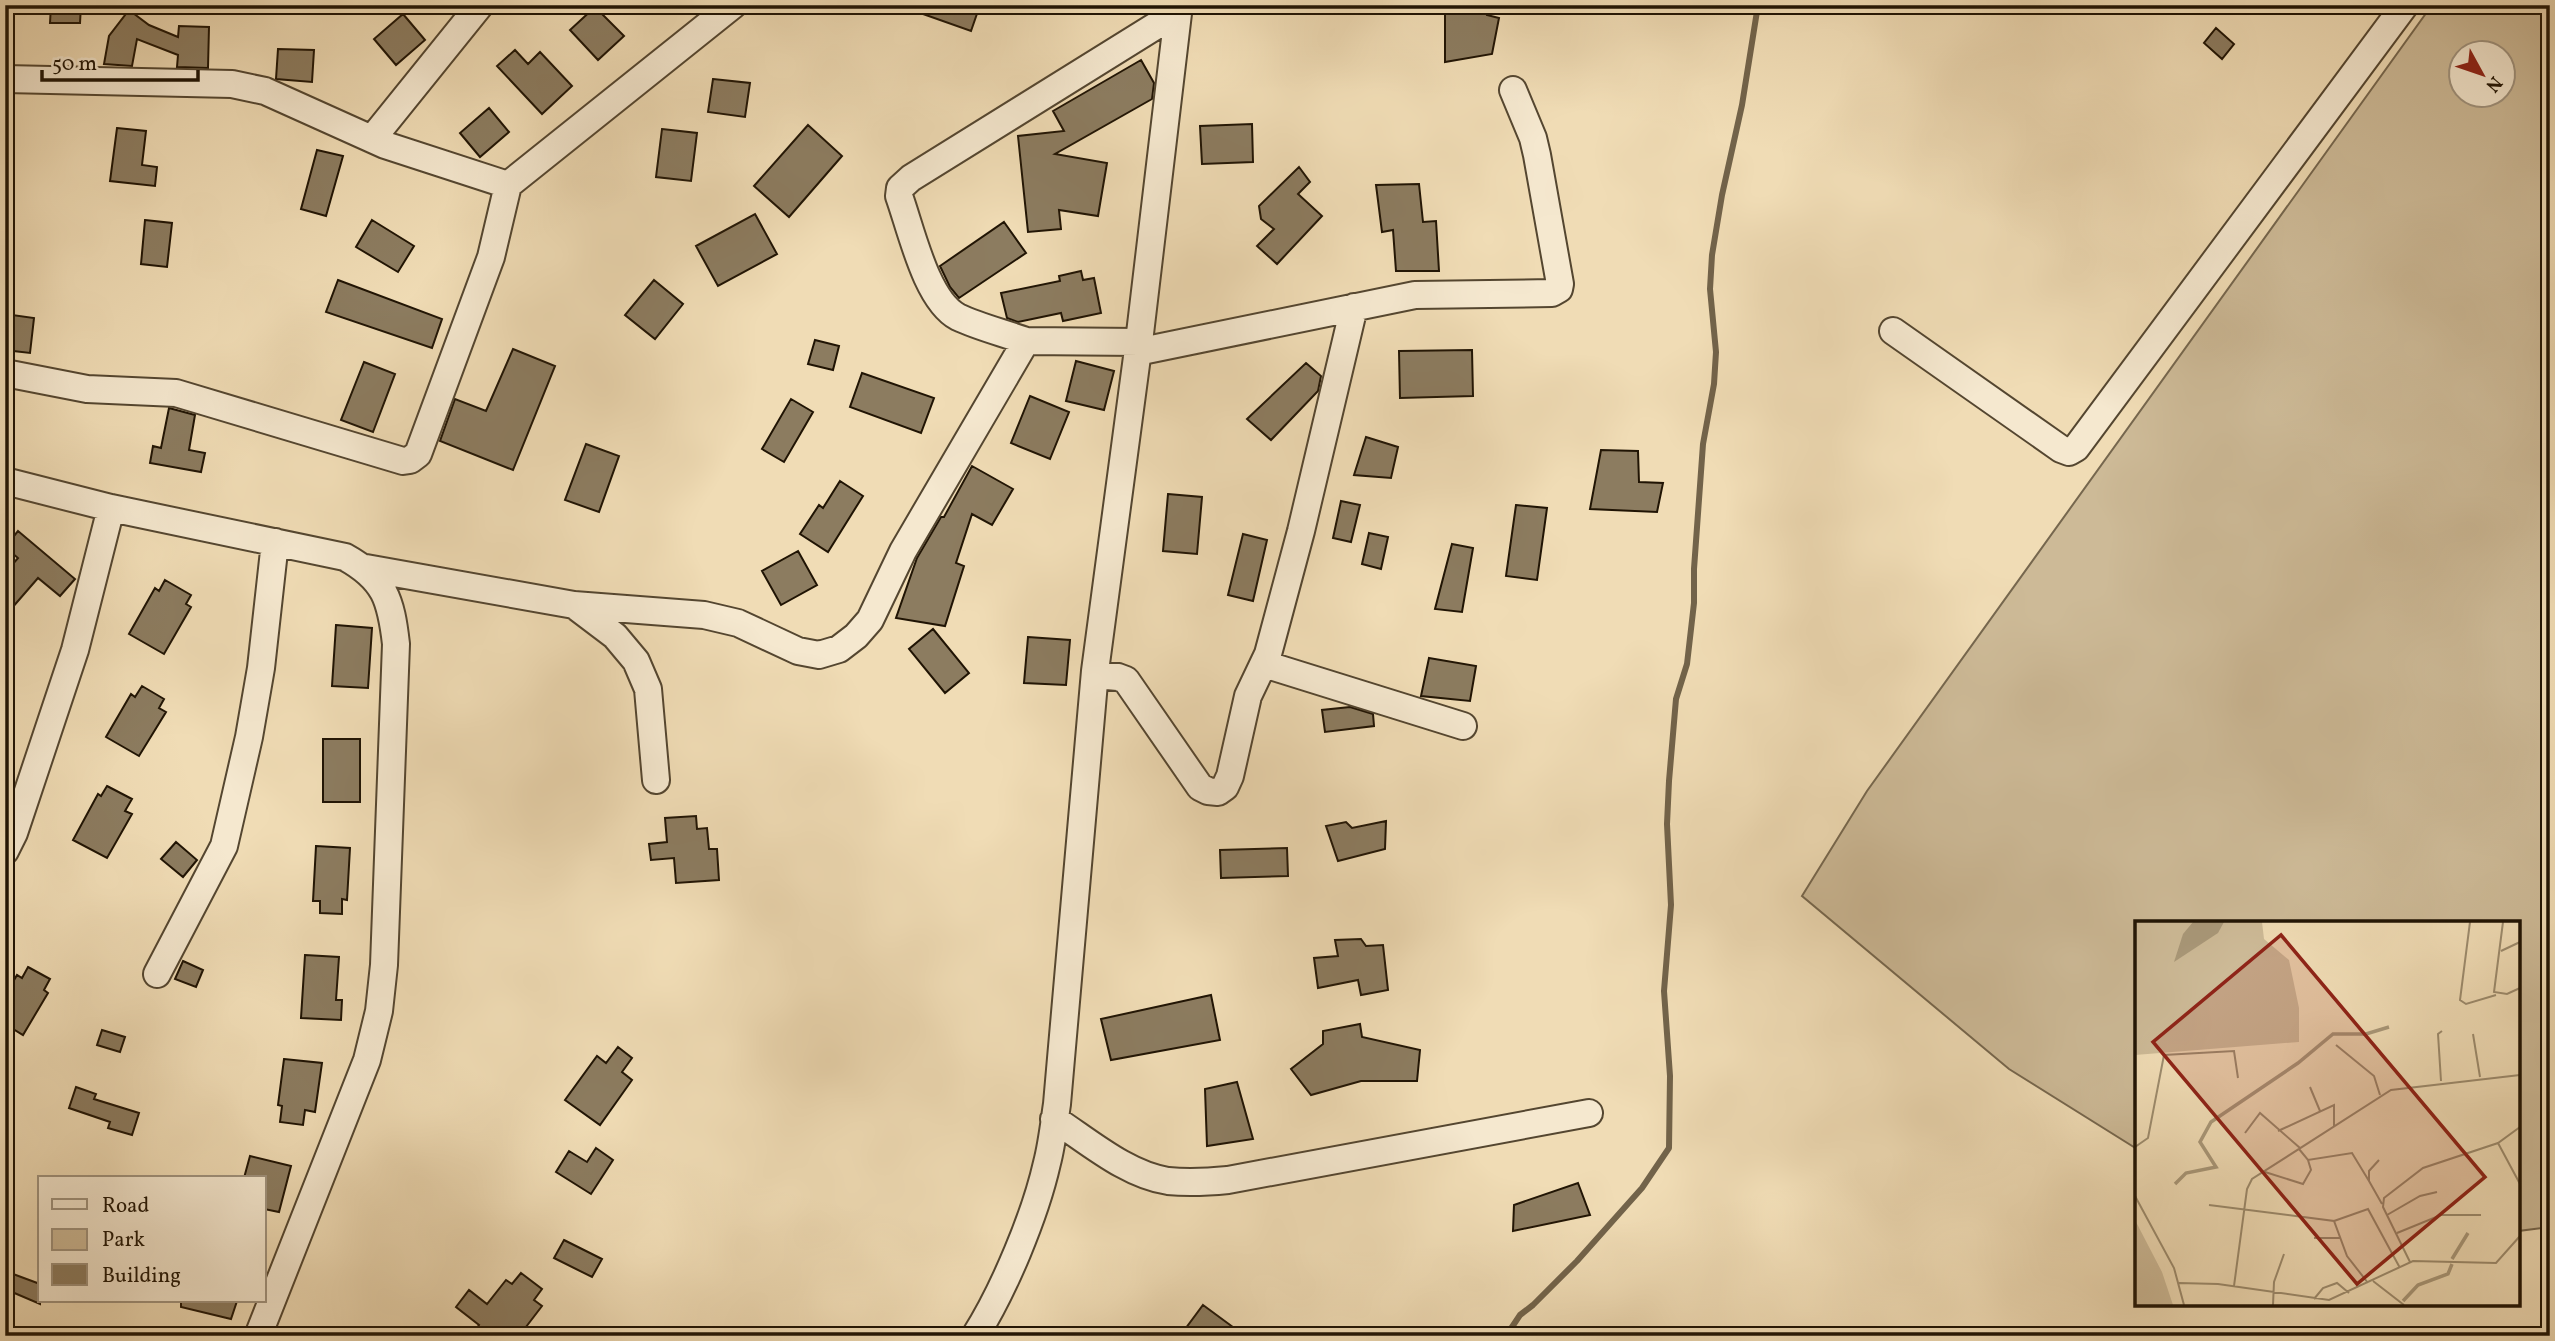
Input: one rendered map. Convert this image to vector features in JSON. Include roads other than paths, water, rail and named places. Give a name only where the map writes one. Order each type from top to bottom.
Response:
[{"type":"street","points":[[372,139],[480,5]]},
{"type":"street","points":[[5,373],[87,389],[176,393],[403,461],[410,460],[418,454],[491,257],[508,186],[733,5]]},
{"type":"street","points":[[1893,331],[2061,449],[2068,452],[2076,448],[2405,5]]},
{"type":"street","points":[[1178,9],[911,178],[900,188],[899,196],[931,288],[944,307],[958,317],[1026,341],[1138,347],[1415,295],[1552,293],[1559,289],[1560,284],[1533,138],[1513,90]]},
{"type":"street","points":[[975,1336],[1010,1268],[1030,1215],[1047,1164],[1054,1119],[1095,675],[1138,347],[1178,9]]},
{"type":"street","points":[[5,79],[232,84],[265,91],[372,139],[508,186]]},
{"type":"street","points":[[1095,675],[1126,680],[1200,787],[1218,792],[1225,787],[1230,776],[1248,696],[1264,664],[1301,531],[1354,307]]},
{"type":"street","points":[[5,481],[111,508],[345,557],[366,568],[574,605],[704,615],[738,623],[799,651],[819,655],[839,649],[856,636],[870,620],[903,551],[1026,341]]},
{"type":"street","points":[[5,852],[75,650],[111,508]]},
{"type":"street","points":[[157,974],[224,846],[250,737],[261,668],[275,542]]},
{"type":"street","points":[[258,1336],[367,1060],[379,1011],[384,965],[396,644],[392,613],[382,587],[366,568]]},
{"type":"street","points":[[574,605],[615,636],[636,661],[648,689],[656,780]]},
{"type":"street","points":[[1264,664],[1463,726]]},
{"type":"street","points":[[1054,1119],[1138,1171],[1166,1181],[1196,1182],[1228,1181],[1589,1113]]},
{"type":"waterway","points":[[1506,1336],[1520,1315],[1577,1261],[1642,1188],[1669,1148],[1670,1076],[1664,991],[1671,905],[1667,824],[1669,781],[1676,699],[1687,664],[1694,603],[1703,444],[1714,384],[1716,352],[1710,289],[1712,255],[1742,105],[1758,5]]}]
